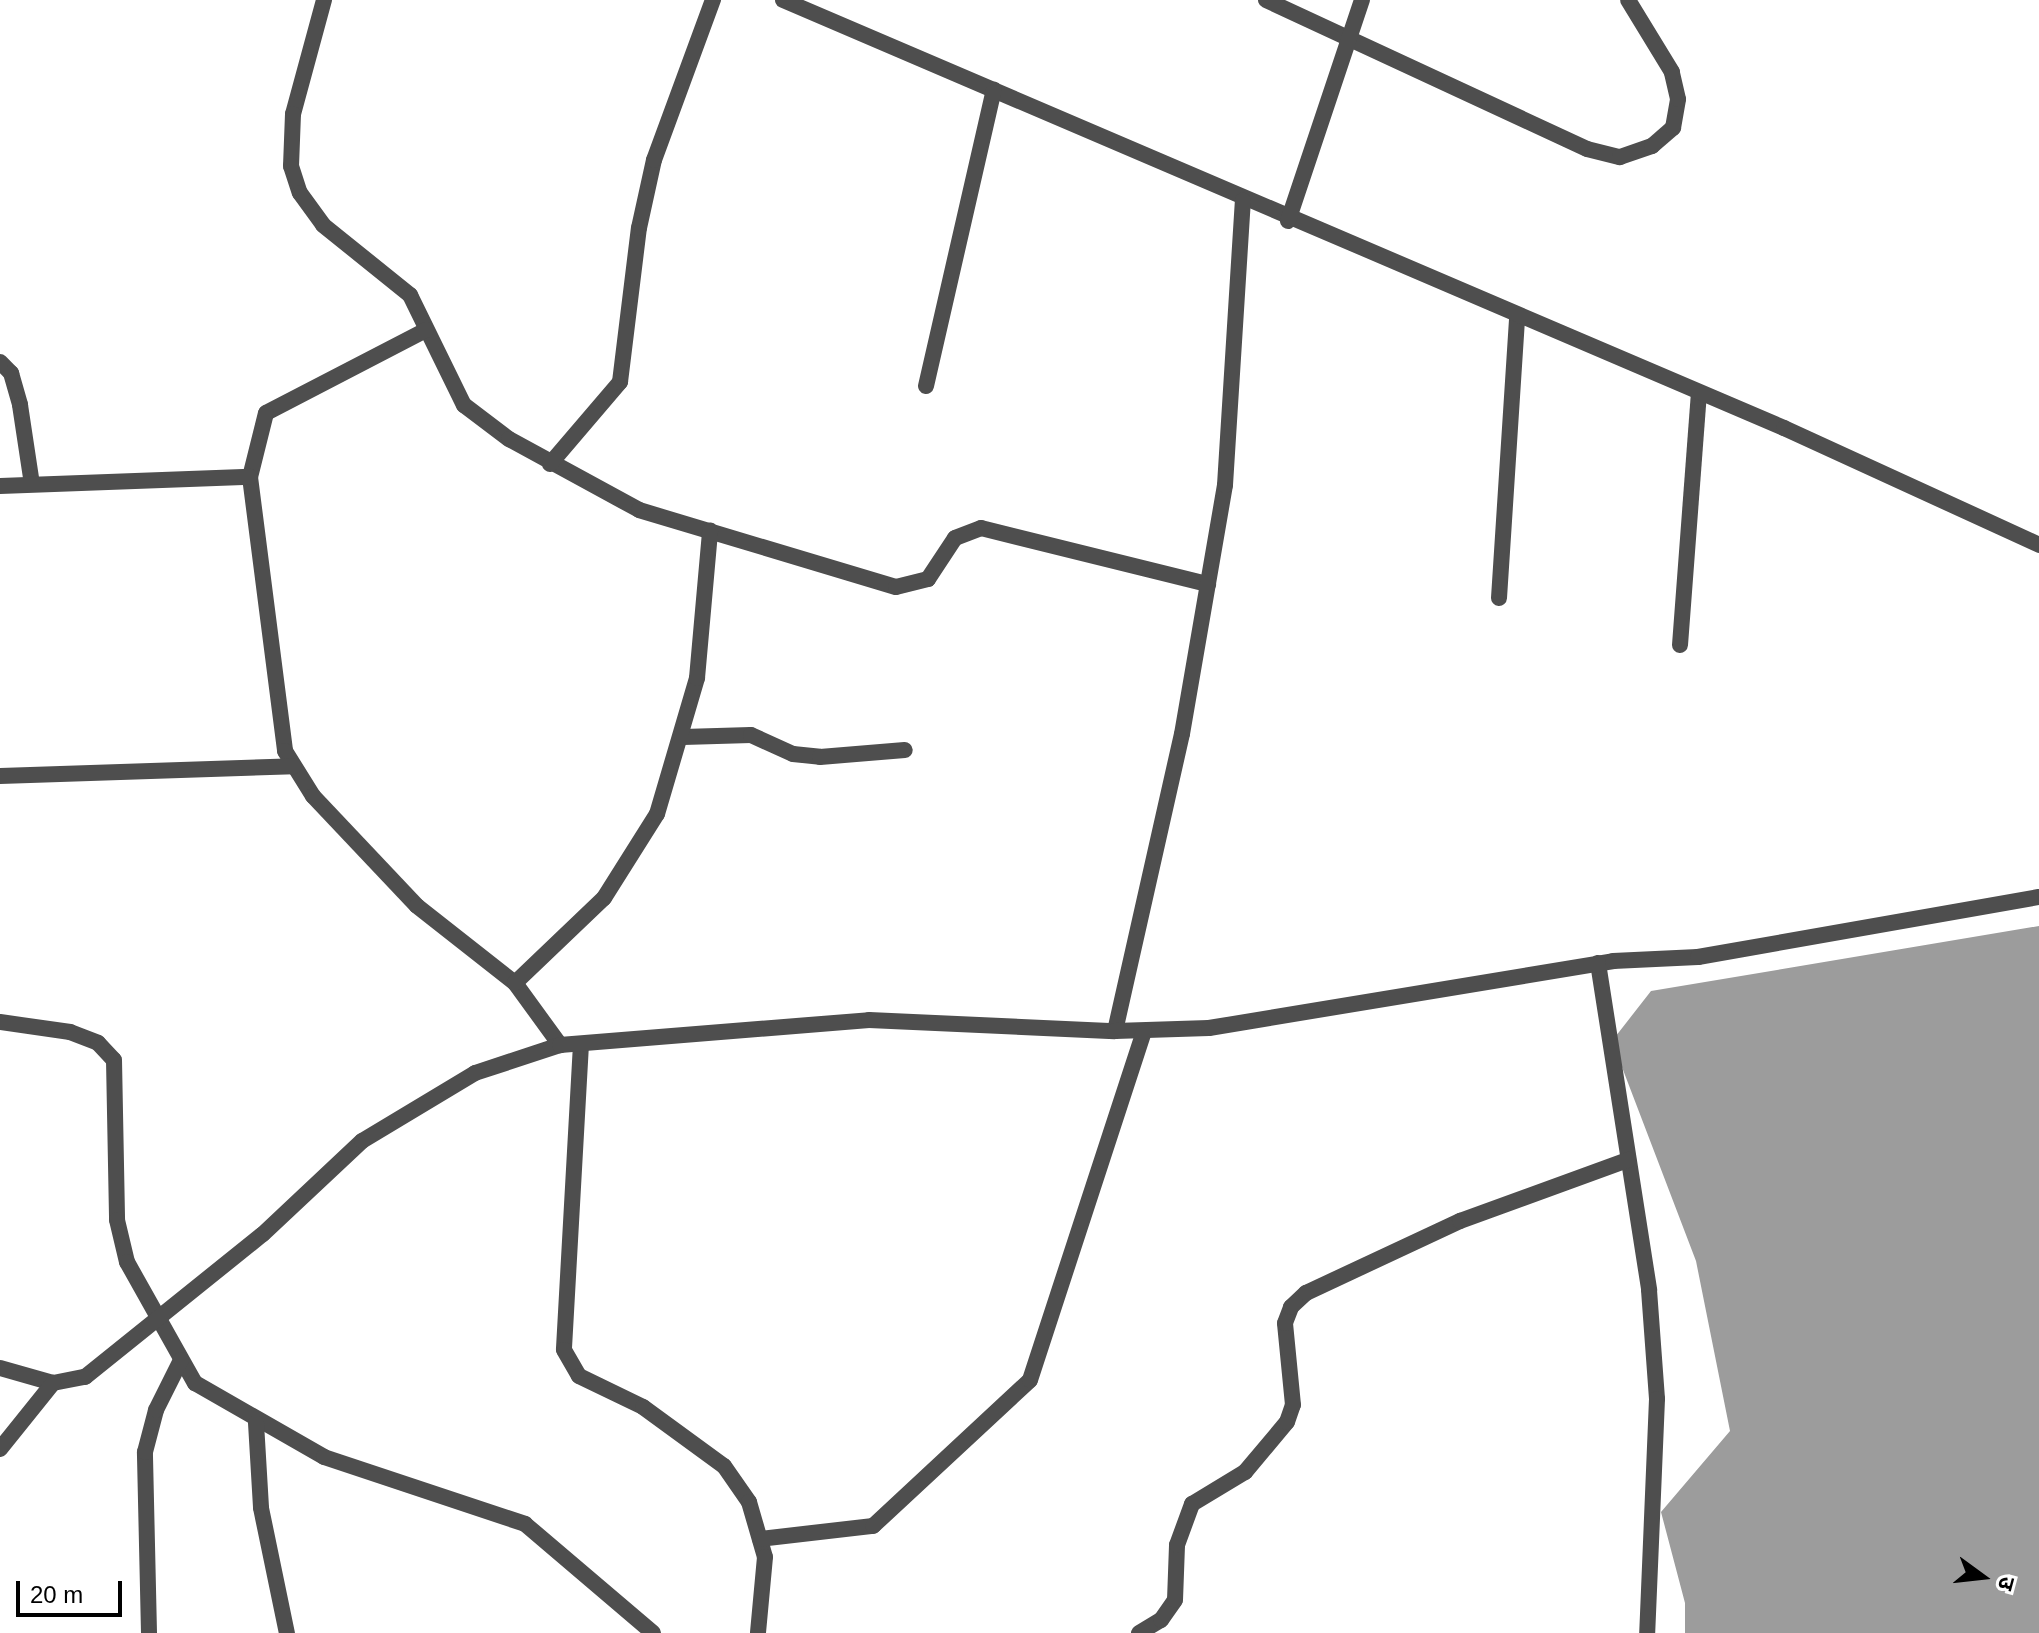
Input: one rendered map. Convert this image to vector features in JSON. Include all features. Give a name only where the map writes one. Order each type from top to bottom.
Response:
[{"type":"street","points":[[324,0],[293,114],[291,166],[323,225],[410,295],[464,405],[550,464],[639,510],[896,587],[928,579],[955,538],[981,528],[1208,584]]},
{"type":"street","points":[[550,464],[620,382],[639,228],[654,160],[713,0]]},
{"type":"street","points":[[783,0],[1288,221],[1699,393],[2039,545]]},
{"type":"street","points":[[1266,0],[1587,149],[1620,157],[1652,146],[1673,128],[1678,99],[1672,72],[1628,0]]},
{"type":"street","points":[[1288,221],[1362,0]]},
{"type":"street","points":[[926,386],[994,90]]},
{"type":"street","points":[[1115,1031],[1182,734],[1225,485],[1243,201]]},
{"type":"street","points":[[1499,598],[1517,317]]},
{"type":"street","points":[[426,330],[266,413],[250,477],[285,751],[313,796],[417,906],[515,983],[560,1045]]},
{"type":"street","points":[[0,362],[11,373],[20,405],[32,484]]},
{"type":"street","points":[[1680,645],[1699,393]]},
{"type":"street","points":[[0,486],[250,477]]},
{"type":"street","points":[[515,983],[604,898],[657,814],[683,737],[697,678],[710,531]]},
{"type":"street","points":[[683,737],[751,735],[793,754],[820,757],[905,750]]},
{"type":"street","points":[[0,776],[294,766]]},
{"type":"street","points":[[0,1368],[53,1383],[85,1377],[263,1234],[362,1141],[475,1073],[560,1045],[869,1020],[1115,1031],[1209,1028],[1598,963],[1698,957],[2039,897]]},
{"type":"street","points":[[1598,963],[1628,1160],[1657,1399],[1647,1633]]},
{"type":"street","points":[[0,1022],[70,1032],[98,1043],[114,1060],[117,1220],[127,1262],[195,1383],[256,1423],[324,1457],[525,1524],[653,1633]]},
{"type":"street","points":[[760,1539],[873,1526],[1030,1380],[1144,1031]]},
{"type":"street","points":[[581,1044],[564,1350],[579,1376],[643,1407],[724,1466],[749,1502],[760,1539],[765,1603],[758,1633]]},
{"type":"street","points":[[1139,1633],[1161,1620],[1175,1600],[1177,1545],[1192,1504],[1245,1472],[1287,1422],[1293,1405],[1285,1323],[1291,1307],[1306,1293],[1460,1221],[1628,1160]]},
{"type":"street","points":[[149,1633],[145,1452],[156,1410],[181,1360]]},
{"type":"street","points":[[0,1449],[53,1383]]},
{"type":"street","points":[[256,1423],[261,1508],[287,1633]]},
{"type":"shaded area","points":[[2039,926],[2039,1633],[1685,1633],[1685,1603],[1661,1512],[1730,1431],[1696,1261],[1612,1041],[1651,991]]}]
